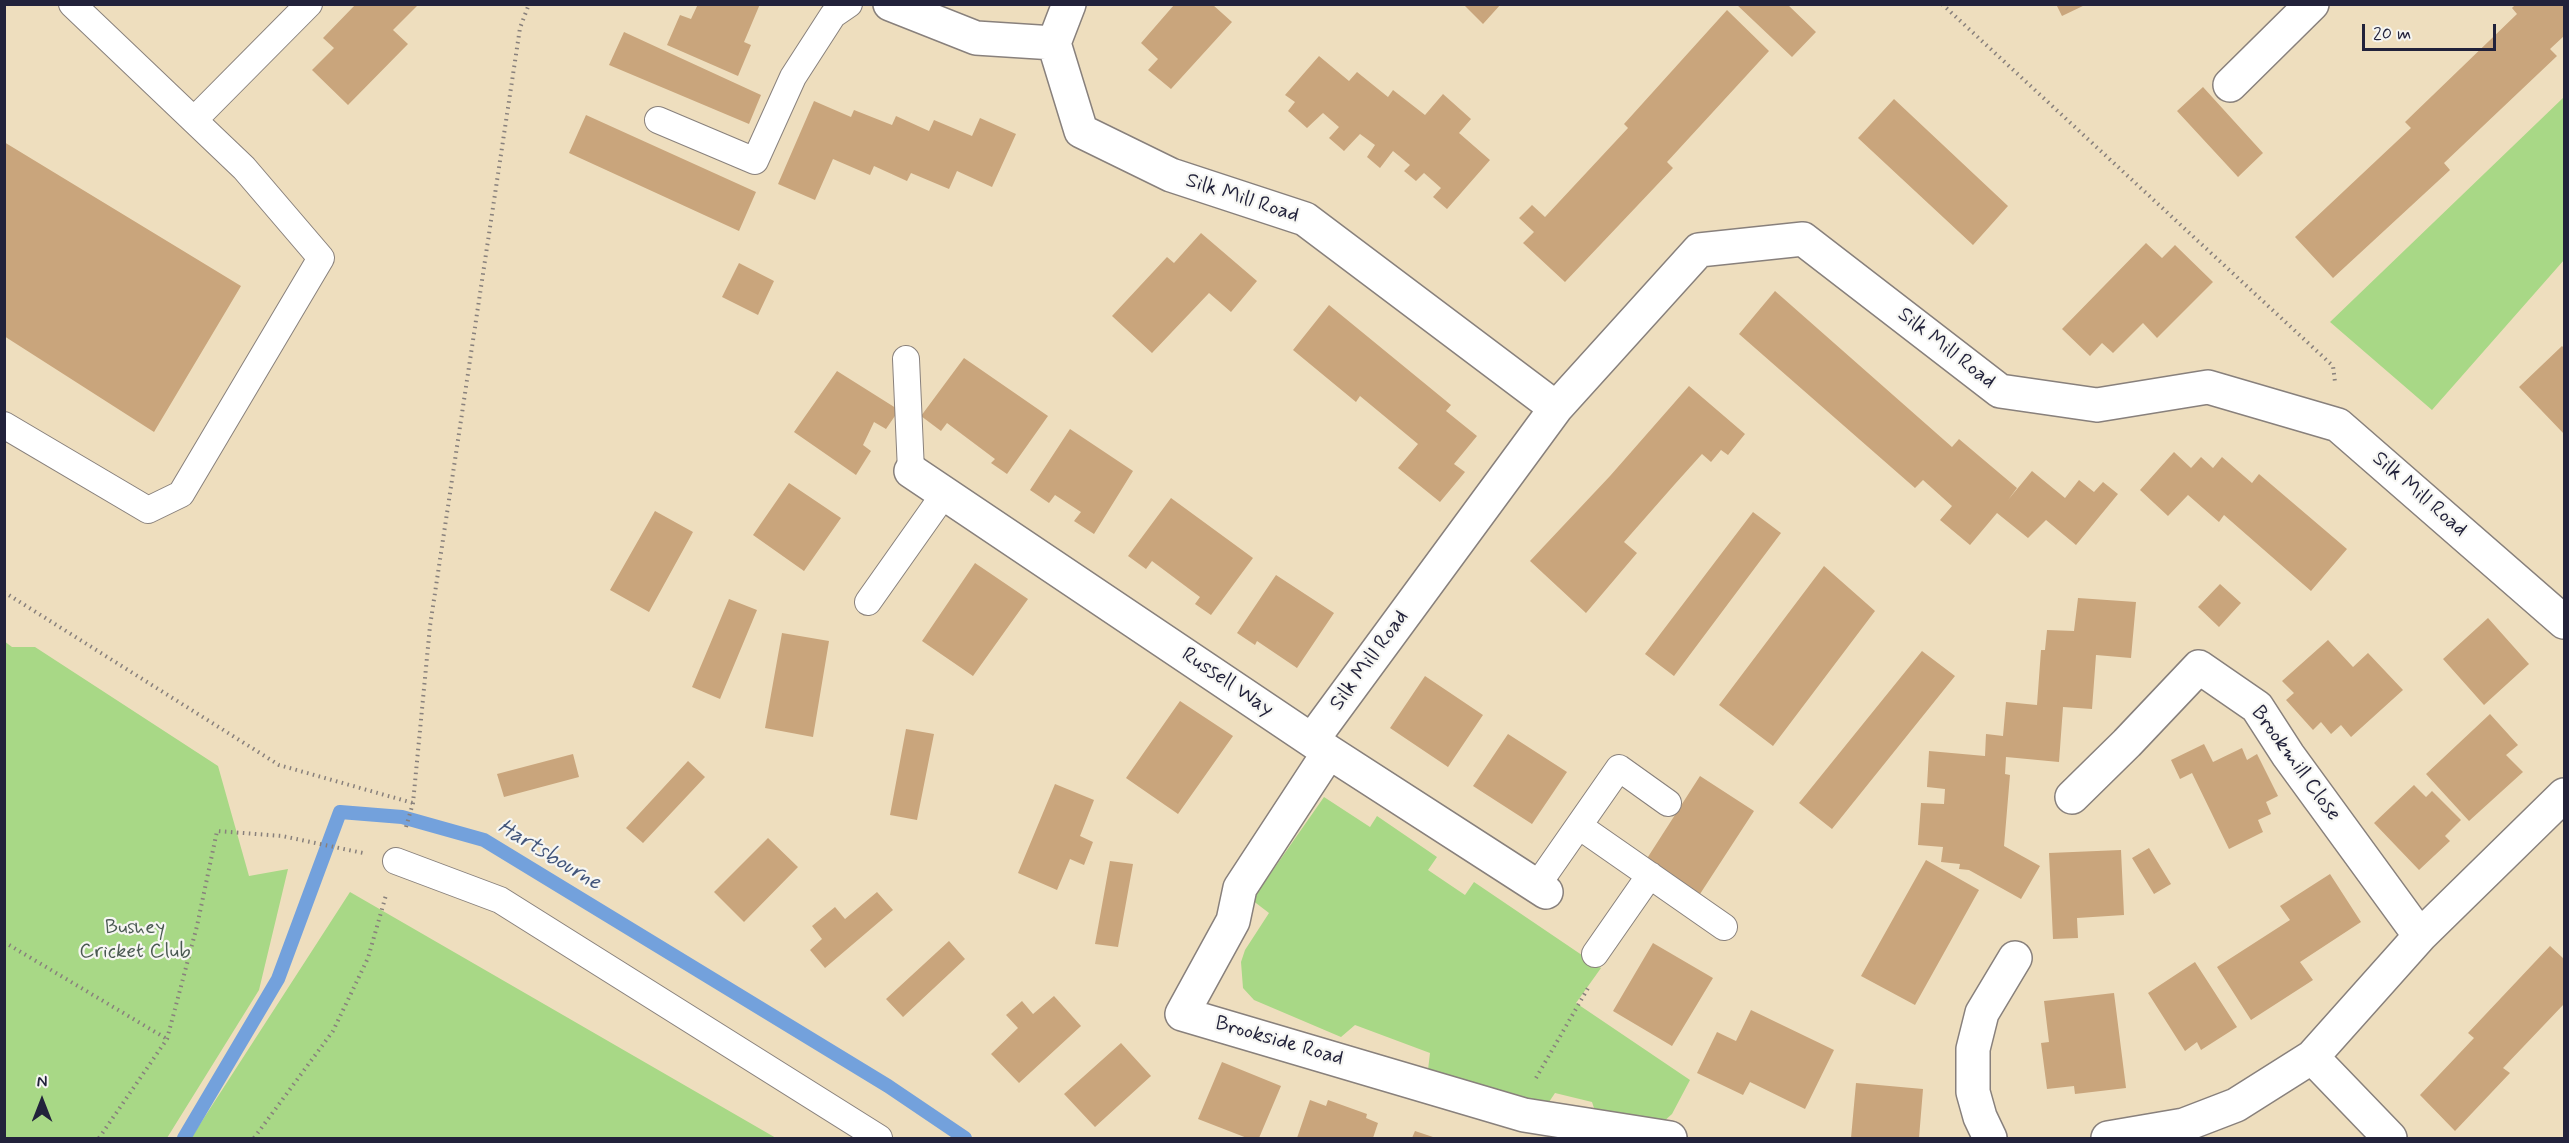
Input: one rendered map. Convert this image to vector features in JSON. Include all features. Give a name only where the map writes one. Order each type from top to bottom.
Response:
[{"type":"street","points":[[890,4],[976,38],[1054,43],[1069,4]]},
{"type":"street","points":[[2230,84],[2312,4]]},
{"type":"street","name":"Silk Mill Road","points":[[1054,43],[1081,131],[1171,175],[1305,219],[1556,408]]},
{"type":"street","name":"Silk Mill Road","points":[[1320,746],[1556,408],[1699,250],[1803,239],[2001,391],[2097,405],[2208,387],[2338,425],[2565,622]]},
{"type":"street","name":"Russell Way","points":[[911,471],[1320,746],[1541,890]]},
{"type":"street","name":"Brookmill Close","points":[[2072,797],[2199,667],[2257,707],[2288,755],[2420,936]]},
{"type":"street","name":"Brookside Road","points":[[1320,746],[1240,888],[1233,921],[1182,1014],[1524,1114],[1670,1138]]},
{"type":"street","points":[[2108,1138],[2184,1125],[2236,1105],[2312,1057],[2420,936],[2565,795]]},
{"type":"street","points":[[1990,1138],[1980,1117],[1973,1092],[1973,1049],[1982,1013],[2015,958]]},
{"type":"street","points":[[2312,1057],[2391,1138]]},
{"type":"lane","points":[[4,425],[148,510],[181,494],[321,258],[244,168],[72,4]]},
{"type":"lane","points":[[194,120],[309,4]]},
{"type":"lane","points":[[658,120],[755,161],[793,77],[833,15],[849,4]]},
{"type":"lane","points":[[906,358],[911,471]]},
{"type":"lane","points":[[868,602],[945,493]]},
{"type":"lane","points":[[1541,890],[1579,826],[1619,768],[1668,803]]},
{"type":"lane","points":[[1579,826],[1724,927]]},
{"type":"lane","points":[[396,861],[500,900],[879,1138]]},
{"type":"lane","points":[[1595,954],[1650,875]]},
{"type":"path","points":[[4,592],[279,765],[413,803],[432,614],[520,28],[529,4]]},
{"type":"path","points":[[1942,4],[2333,366],[2338,425]]},
{"type":"path","points":[[99,1138],[167,1039],[197,926],[217,831],[282,836],[365,853]]},
{"type":"path","points":[[254,1138],[333,1031],[368,958],[396,861]]},
{"type":"path","points":[[4,942],[167,1039]]},
{"type":"path","points":[[1524,1114],[1531,1087],[1597,973],[1595,954]]},
{"type":"green space","points":[[2564,97],[2564,260],[2432,410],[2330,322]]},
{"type":"green space","name":"Bushey Cricket Club","points":[[4,641],[12,647],[35,647],[218,766],[249,876],[288,869],[259,990],[167,1138],[5,1138]]},
{"type":"green space","points":[[1324,797],[1370,827],[1377,816],[1437,857],[1428,870],[1465,895],[1474,882],[1601,968],[1576,1003],[1690,1080],[1672,1114],[1662,1123],[1597,1117],[1592,1102],[1555,1093],[1545,1108],[1428,1070],[1430,1053],[1355,1025],[1341,1037],[1254,1000],[1243,988],[1241,962],[1245,950],[1269,913],[1252,900]]},
{"type":"green space","points":[[350,892],[776,1138],[191,1138]]},
{"type":"building","points":[[356,4],[419,4],[393,30],[408,44],[348,105],[312,70],[334,48],[323,38]]},
{"type":"building","points":[[698,4],[760,4],[744,42],[751,45],[738,76],[667,45],[680,15],[691,19]]},
{"type":"building","points":[[1463,4],[1501,4],[1483,24]]},
{"type":"building","points":[[1736,4],[1787,4],[1816,32],[1792,57]]},
{"type":"building","points":[[2056,4],[2087,4],[2062,16]]},
{"type":"building","points":[[2516,4],[2564,4],[2564,36],[2550,49],[2557,56],[2444,163],[2450,170],[2333,278],[2295,237],[2411,128],[2405,122],[2517,14],[2512,8]]},
{"type":"building","points":[[1174,5],[1213,5],[1232,22],[1171,89],[1148,70],[1158,59],[1141,43]]},
{"type":"building","points":[[1727,10],[1769,51],[1667,162],[1673,168],[1565,282],[1523,243],[1534,232],[1519,218],[1532,205],[1545,217],[1628,128],[1624,124]]},
{"type":"building","points":[[624,32],[761,95],[749,124],[609,65]]},
{"type":"building","points":[[1319,56],[1349,81],[1357,72],[1388,97],[1393,90],[1425,115],[1443,94],[1471,119],[1459,133],[1490,160],[1447,209],[1433,197],[1441,188],[1424,173],[1416,181],[1404,171],[1410,165],[1393,151],[1380,168],[1367,157],[1375,145],[1360,134],[1344,151],[1329,138],[1339,127],[1323,113],[1307,128],[1288,111],[1295,102],[1285,95]]},
{"type":"building","points":[[2203,87],[2263,153],[2238,177],[2177,111]]},
{"type":"building","points":[[1894,99],[2008,206],[1973,245],[1858,138]]},
{"type":"building","points":[[814,101],[851,117],[854,110],[892,125],[896,116],[929,131],[934,120],[972,136],[980,118],[1016,134],[992,187],[957,171],[949,189],[911,173],[907,181],[874,166],[870,175],[833,159],[815,200],[778,184]]},
{"type":"building","points":[[586,115],[756,192],[739,231],[569,153]]},
{"type":"building","points":[[4,142],[241,286],[154,432],[4,336]]},
{"type":"building","points":[[1201,233],[1257,281],[1231,312],[1209,293],[1152,353],[1112,316],[1167,257],[1174,263]]},
{"type":"building","points":[[2146,243],[2162,258],[2175,245],[2213,282],[2157,338],[2143,323],[2113,353],[2102,343],[2090,356],[2062,329]]},
{"type":"building","points":[[739,263],[774,281],[758,315],[722,297]]},
{"type":"building","points":[[1775,291],[1952,447],[1959,439],[2017,488],[2008,500],[2032,471],[2065,498],[2079,480],[2094,492],[2103,482],[2118,494],[2076,545],[2046,520],[2028,538],[1997,513],[1970,545],[1940,520],[1952,506],[1923,480],[1915,488],[1739,334]]},
{"type":"building","points":[[1329,305],[1451,405],[1446,411],[1477,436],[1454,464],[1465,472],[1440,502],[1398,468],[1418,444],[1360,396],[1356,402],[1293,350]]},
{"type":"building","points":[[2562,346],[2564,348],[2564,434],[2519,387]]},
{"type":"building","points":[[964,358],[1048,416],[1007,474],[991,463],[995,459],[947,423],[941,431],[921,416]]},
{"type":"building","points":[[837,371],[899,410],[886,429],[874,422],[863,445],[871,451],[856,475],[794,432]]},
{"type":"building","points":[[1689,386],[1745,434],[1728,455],[1721,450],[1711,462],[1702,454],[1675,484],[1624,542],[1637,553],[1586,613],[1530,561],[1610,476]]},
{"type":"building","points":[[1070,429],[1133,471],[1094,534],[1074,521],[1081,512],[1055,495],[1049,503],[1030,490]]},
{"type":"building","points":[[2174,452],[2191,468],[2201,457],[2213,468],[2222,457],[2252,483],[2259,474],[2347,549],[2311,591],[2224,515],[2219,522],[2188,495],[2168,516],[2140,490]]},
{"type":"building","points":[[789,483],[841,518],[804,571],[753,535]]},
{"type":"building","points":[[1171,498],[1253,558],[1211,615],[1195,604],[1200,597],[1152,561],[1146,569],[1128,556]]},
{"type":"building","points":[[655,511],[693,532],[649,612],[610,590]]},
{"type":"building","points":[[1753,512],[1781,533],[1674,676],[1645,654]]},
{"type":"building","points":[[975,563],[1028,599],[973,676],[922,641]]},
{"type":"building","points":[[1824,566],[1875,611],[1773,746],[1719,705]]},
{"type":"building","points":[[1276,575],[1334,613],[1297,668],[1257,641],[1255,645],[1237,633]]},
{"type":"building","points":[[2220,584],[2241,603],[2219,627],[2198,607]]},
{"type":"building","points":[[2078,598],[2136,602],[2131,658],[2096,655],[2092,709],[2063,707],[2059,762],[2006,757],[2005,774],[2010,775],[2004,846],[2040,866],[2021,899],[1969,870],[1959,869],[1960,864],[1941,862],[1943,847],[1918,845],[1921,803],[1944,804],[1945,789],[1927,787],[1929,751],[1985,756],[1986,734],[2003,736],[2006,702],[2037,705],[2041,650],[2045,650],[2047,630],[2074,631]]},
{"type":"building","points":[[729,599],[757,610],[720,699],[692,687]]},
{"type":"building","points":[[2488,618],[2529,664],[2484,705],[2443,659]]},
{"type":"building","points":[[782,633],[829,641],[813,737],[765,728]]},
{"type":"building","points":[[2328,640],[2353,667],[2368,653],[2403,690],[2351,737],[2341,725],[2331,734],[2321,722],[2313,730],[2286,700],[2294,693],[2282,681]]},
{"type":"building","points":[[1922,651],[1955,676],[1832,829],[1799,803]]},
{"type":"building","points":[[1425,676],[1483,715],[1448,767],[1390,728]]},
{"type":"building","points":[[1180,701],[1233,736],[1178,814],[1126,778]]},
{"type":"building","points":[[2490,714],[2518,745],[2506,755],[2523,772],[2469,821],[2426,774]]},
{"type":"building","points":[[906,729],[934,734],[917,820],[890,815]]},
{"type":"building","points":[[1508,734],[1567,772],[1532,824],[1473,786]]},
{"type":"building","points":[[2204,744],[2213,762],[2242,748],[2247,760],[2257,754],[2278,796],[2266,802],[2271,814],[2258,820],[2263,832],[2229,849],[2192,773],[2180,779],[2171,760]]},
{"type":"building","points":[[573,754],[579,777],[504,797],[497,774]]},
{"type":"building","points":[[688,761],[705,777],[643,843],[626,828]]},
{"type":"building","points":[[1700,776],[1754,811],[1700,894],[1646,860]]},
{"type":"building","points":[[1055,784],[1094,800],[1080,836],[1093,842],[1084,865],[1070,859],[1057,890],[1018,873]]},
{"type":"building","points":[[2414,785],[2426,797],[2432,791],[2461,820],[2445,836],[2450,841],[2419,870],[2374,823]]},
{"type":"building","points":[[768,838],[798,867],[744,922],[714,892]]},
{"type":"building","points":[[2149,848],[2171,884],[2154,894],[2132,858]]},
{"type":"building","points":[[2121,850],[2124,915],[2077,918],[2078,938],[2053,939],[2049,853]]},
{"type":"building","points":[[1926,860],[1979,890],[1915,1005],[1861,976]]},
{"type":"building","points":[[1110,861],[1133,864],[1118,947],[1095,944]]},
{"type":"building","points":[[2330,874],[2361,922],[2300,962],[2313,980],[2251,1020],[2217,967],[2290,920],[2280,906]]},
{"type":"building","points":[[877,892],[893,910],[825,968],[810,950],[822,939],[812,926],[835,907],[845,919]]},
{"type":"building","points":[[949,941],[965,959],[903,1017],[886,999]]},
{"type":"building","points":[[1653,943],[1713,978],[1672,1046],[1613,1011]]},
{"type":"building","points":[[2550,946],[2564,959],[2564,1004],[2503,1068],[2510,1073],[2455,1131],[2420,1095],[2474,1038],[2468,1033]]},
{"type":"building","points":[[2195,962],[2237,1027],[2201,1050],[2197,1042],[2185,1051],[2148,993]]},
{"type":"building","points":[[2114,993],[2126,1088],[2075,1094],[2074,1086],[2047,1089],[2041,1043],[2049,1042],[2044,1001]]},
{"type":"building","points":[[1054,996],[1081,1026],[1019,1083],[991,1054],[1018,1028],[1006,1015],[1022,1001],[1033,1014]]},
{"type":"building","points":[[1751,1010],[1834,1050],[1805,1109],[1750,1082],[1743,1095],[1697,1073],[1717,1032],[1736,1041]]},
{"type":"building","points":[[1121,1043],[1151,1076],[1095,1127],[1064,1094]]},
{"type":"building","points":[[1222,1062],[1281,1086],[1259,1138],[1247,1138],[1198,1119]]},
{"type":"building","points":[[1856,1083],[1923,1089],[1919,1138],[1851,1138]]},
{"type":"building","points":[[1310,1100],[1326,1106],[1328,1100],[1367,1114],[1366,1118],[1378,1123],[1373,1138],[1297,1138]]},
{"type":"building","points":[[1415,1131],[1436,1138],[1412,1138]]},
{"type":"waterway","name":"Hartsbourne","points":[[184,1138],[278,979],[340,812],[402,817],[484,840],[888,1086],[965,1138]]}]
